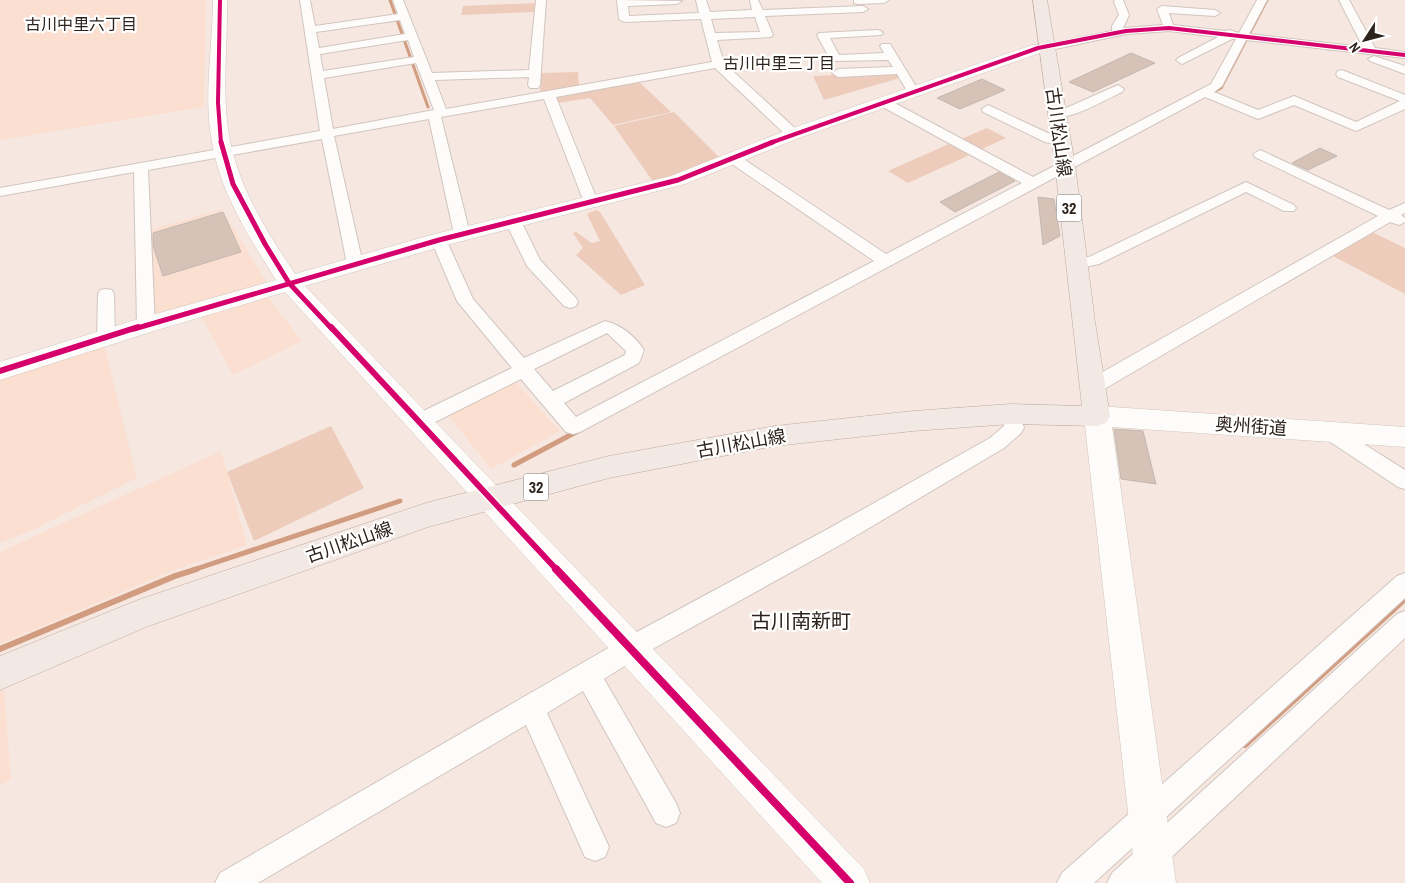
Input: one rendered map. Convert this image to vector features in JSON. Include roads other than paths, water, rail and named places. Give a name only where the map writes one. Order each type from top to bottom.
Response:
[{"type":"main road","name":"古川松山線","points":[[0,672],[138,615],[426,515],[493,499],[609,467],[775,436],[913,420],[1011,414],[1094,402],[1061,141],[1040,0]]},
{"type":"street","points":[[220,0],[218,118],[222,152],[234,188],[256,231],[289,283],[850,883]]},
{"type":"street","points":[[304,0],[327,133],[355,264]]},
{"type":"street","points":[[398,0],[398,16],[405,37],[414,60],[427,77],[438,114],[462,234]]},
{"type":"street","points":[[534,96],[541,0]]},
{"type":"street","points":[[713,0],[701,0],[718,64],[793,134]]},
{"type":"street","points":[[711,37],[767,35],[754,0]]},
{"type":"street","points":[[782,0],[787,12]]},
{"type":"street","points":[[884,0],[866,14],[823,35],[835,59],[892,56]]},
{"type":"street","points":[[439,240],[465,301],[572,427],[869,276],[1209,95],[1243,40],[1262,0]]},
{"type":"street","points":[[1243,40],[1272,0]]},
{"type":"street","points":[[1344,0],[1370,50]]},
{"type":"street","points":[[680,16],[677,1],[622,2],[624,19],[787,12],[866,14]]},
{"type":"street","points":[[1118,33],[1116,26],[1124,16],[1119,2]]},
{"type":"street","points":[[1168,28],[1162,9],[1215,13]]},
{"type":"street","points":[[866,14],[914,92]]},
{"type":"street","points":[[310,30],[398,16]]},
{"type":"street","points":[[0,371],[289,283],[439,240],[678,180],[793,134],[1038,48],[1118,33],[1168,28],[1243,40],[1273,39],[1405,56]]},
{"type":"street","points":[[1182,60],[1228,36],[1243,40]]},
{"type":"street","points":[[313,52],[405,37]]},
{"type":"street","points":[[1273,39],[1317,56]]},
{"type":"street","points":[[1342,47],[1405,70]]},
{"type":"street","points":[[317,75],[414,60]]},
{"type":"street","points":[[0,192],[718,64]]},
{"type":"street","points":[[838,74],[900,70]]},
{"type":"street","points":[[427,77],[536,73]]},
{"type":"street","points":[[1342,74],[1405,99]]},
{"type":"street","points":[[1057,114],[1067,113],[1118,89]]},
{"type":"street","points":[[548,93],[591,202]]},
{"type":"street","points":[[1209,95],[1258,115],[1294,100],[1356,127],[1405,104]]},
{"type":"street","points":[[885,103],[1034,183]]},
{"type":"street","points":[[988,109],[1050,139],[1061,141]]},
{"type":"street","points":[[1260,154],[1397,220]]},
{"type":"street","points":[[734,159],[885,261]]},
{"type":"street","points":[[141,167],[146,326]]},
{"type":"street","points":[[1021,195],[1034,183],[1065,171]]},
{"type":"street","points":[[1076,264],[1093,261],[1246,186],[1289,208]]},
{"type":"street","points":[[1154,869],[1094,402],[1397,220],[1405,207]]},
{"type":"street","points":[[513,221],[533,262],[570,302]]},
{"type":"street","points":[[745,348],[869,276],[885,261],[927,245]]},
{"type":"street","points":[[106,294],[106,338]]},
{"type":"street","points":[[418,422],[605,327],[613,329],[636,350],[633,359],[551,401]]},
{"type":"street","name":"奥州街道","points":[[1094,402],[1330,432],[1405,436]]},
{"type":"street","points":[[230,883],[588,675],[631,648],[834,537],[997,443],[1014,428],[1011,414]]},
{"type":"street","points":[[1330,432],[1405,481]]},
{"type":"street","points":[[1072,883],[1405,583]]},
{"type":"street","points":[[1122,883],[1154,869],[1405,622]]},
{"type":"street","points":[[588,675],[666,813]]},
{"type":"street","points":[[531,708],[595,847]]},
{"type":"waterway","points":[[390,0],[428,107]]},
{"type":"waterway","points":[[1208,95],[1221,88],[1267,0]]},
{"type":"waterway","points":[[514,465],[578,431]]},
{"type":"waterway","points":[[193,570],[400,501]]},
{"type":"waterway","points":[[0,649],[175,576],[197,569]]},
{"type":"waterway","points":[[1245,745],[1405,599]]},
{"type":"district","name":"古川中里六丁目","points":[[81,24]]},
{"type":"district","name":"古川中里三丁目","points":[[779,63]]},
{"type":"district","name":"古川南新町","points":[[801,620]]}]
